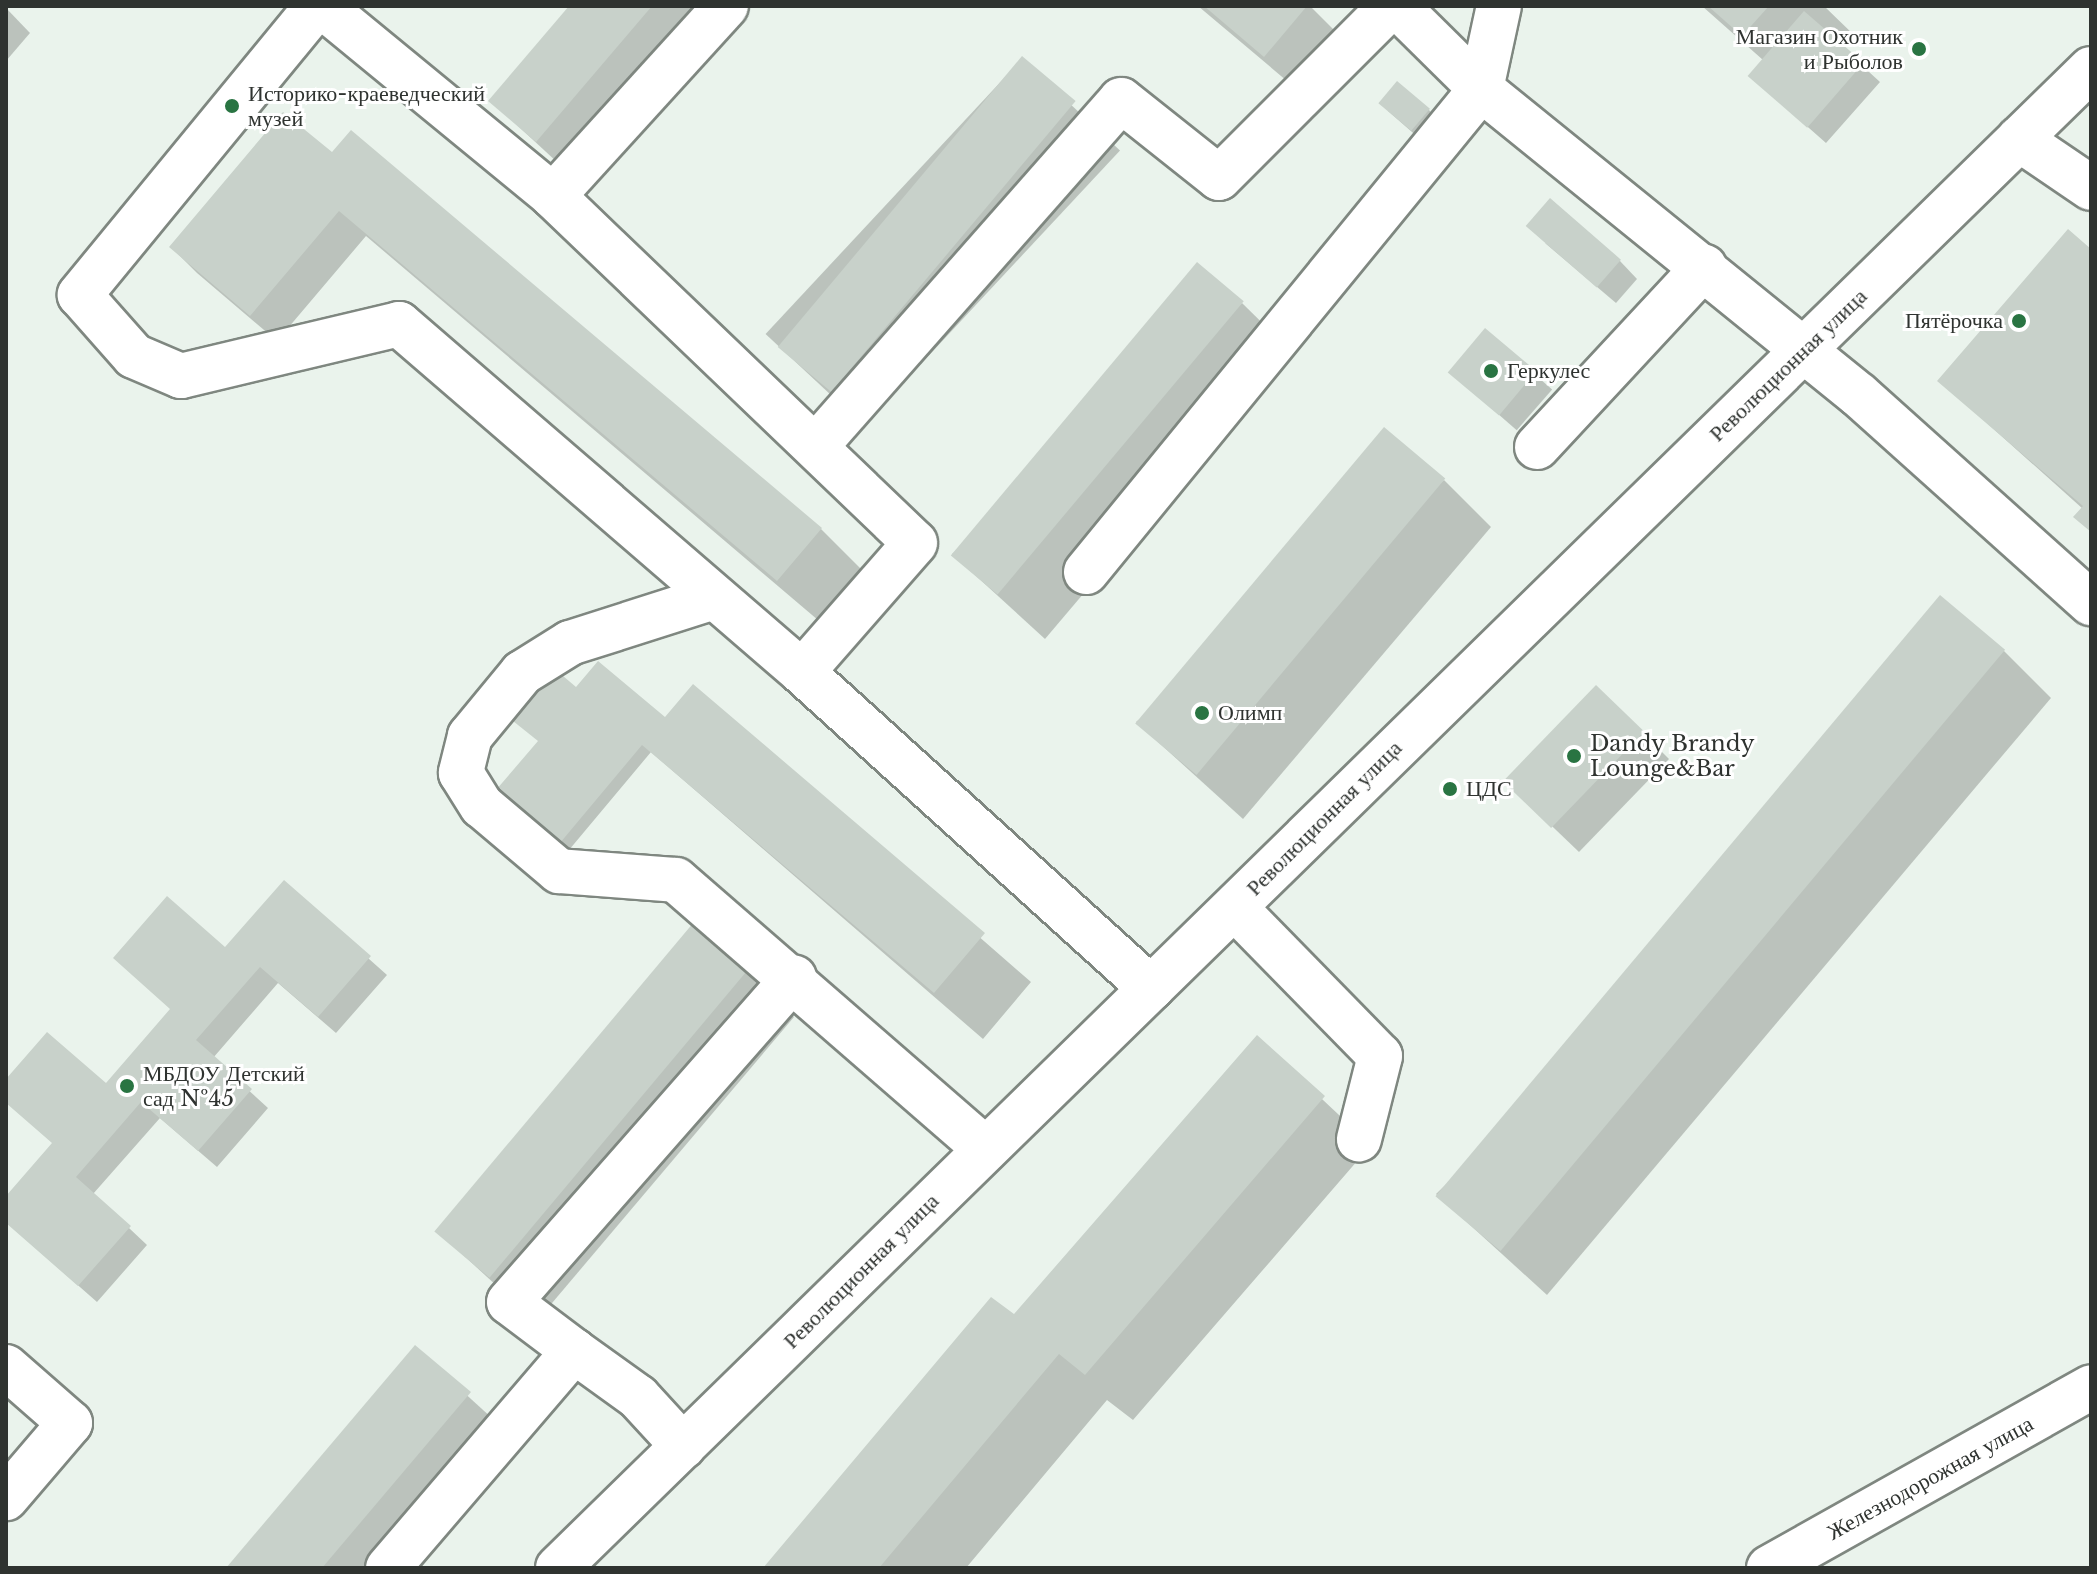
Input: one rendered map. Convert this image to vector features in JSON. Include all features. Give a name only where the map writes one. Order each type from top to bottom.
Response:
[{"type":"main road","points":[[802,672],[915,543],[553,196],[320,6],[80,295],[134,356],[181,376],[399,324],[802,672],[1151,988]]},
{"type":"main road","points":[[553,196],[726,6]]},
{"type":"main road","points":[[816,446],[1121,100],[1219,178],[1391,6]]},
{"type":"main road","points":[[1397,6],[1481,89],[1804,351],[2091,603]]},
{"type":"main road","points":[[1086,572],[1481,89],[1499,6]]},
{"type":"main road","name":"Революционная улица","points":[[558,1568],[2091,69]]},
{"type":"main road","points":[[2019,139],[2091,188]]},
{"type":"main road","points":[[1537,447],[1704,267]]},
{"type":"main road","points":[[714,597],[570,643],[522,673],[470,736],[461,773],[482,806],[559,871],[676,880],[794,978],[985,1149]]},
{"type":"main road","points":[[1235,908],[1380,1056],[1359,1139]]},
{"type":"main road","points":[[683,1446],[638,1397],[509,1302],[794,978]]},
{"type":"main road","points":[[388,1568],[574,1351]]},
{"type":"main road","points":[[6,1367],[70,1423],[6,1498]]},
{"type":"main road","name":"Железнодорожная улица","points":[[1769,1568],[2091,1387]]},
{"type":"building","points":[[569,6],[652,6],[536,142],[488,101]]},
{"type":"building","points":[[1204,6],[1307,6],[1264,57]]},
{"type":"building","points":[[1708,6],[1769,6],[1742,36]]},
{"type":"building","points":[[1804,11],[1864,63],[1807,128],[1748,76]]},
{"type":"building","points":[[1022,56],[1076,101],[831,392],[778,347]]},
{"type":"building","points":[[1397,81],[1430,109],[1411,131],[1378,103]]},
{"type":"building","points":[[283,112],[332,152],[351,130],[822,528],[777,581],[339,211],[250,316],[169,247]]},
{"type":"building","points":[[1550,198],[1621,260],[1597,288],[1526,226]]},
{"type":"building","points":[[2068,229],[2091,249],[2091,532],[2073,517],[2083,506],[1937,381]]},
{"type":"building","points":[[1197,262],[1244,301],[998,595],[951,555]]},
{"type":"building","name":"Геркулес","points":[[1485,328],[1536,371],[1499,415],[1448,372]]},
{"type":"building","points":[[1384,427],[1445,478],[1197,775],[1135,723]]},
{"type":"building","points":[[1940,595],[2005,650],[1501,1251],[1435,1196]]},
{"type":"building","points":[[598,661],[665,717],[693,684],[985,933],[934,993],[642,745],[560,843],[496,790],[538,741],[513,721],[556,670],[576,687]]},
{"type":"building","name":"Dandy Brandy Lounge&Bar","points":[[1596,685],[1644,732],[1551,828],[1503,781]]},
{"type":"building","name":"МБДОУ Детский сад №45","points":[[284,880],[371,956],[318,1017],[260,967],[196,1040],[252,1089],[198,1151],[141,1102],[76,1177],[131,1226],[78,1286],[6,1223],[6,1196],[52,1143],[6,1103],[6,1079],[47,1032],[106,1083],[170,1009],[113,958],[167,896],[225,947]]},
{"type":"building","points":[[694,922],[749,968],[489,1278],[434,1231]]},
{"type":"building","points":[[1257,1035],[1325,1096],[1085,1375],[1059,1354],[879,1568],[763,1568],[991,1297],[1014,1314]]},
{"type":"building","points":[[415,1345],[471,1392],[322,1568],[226,1568]]},
{"type":"place","name":"Магазин Охотник и Рыболов","points":[[1919,49]]},
{"type":"place","name":"Историко-краеведческий музей","points":[[232,106]]},
{"type":"place","name":"Пятёрочка","points":[[2019,321]]},
{"type":"place","name":"Геркулес","points":[[1491,371]]},
{"type":"place","name":"Олимп","points":[[1202,713]]},
{"type":"place","name":"Dandy Brandy Lounge&Bar","points":[[1574,756]]},
{"type":"place","name":"ЦДС","points":[[1450,789]]},
{"type":"place","name":"МБДОУ Детский сад №45","points":[[127,1086]]}]
